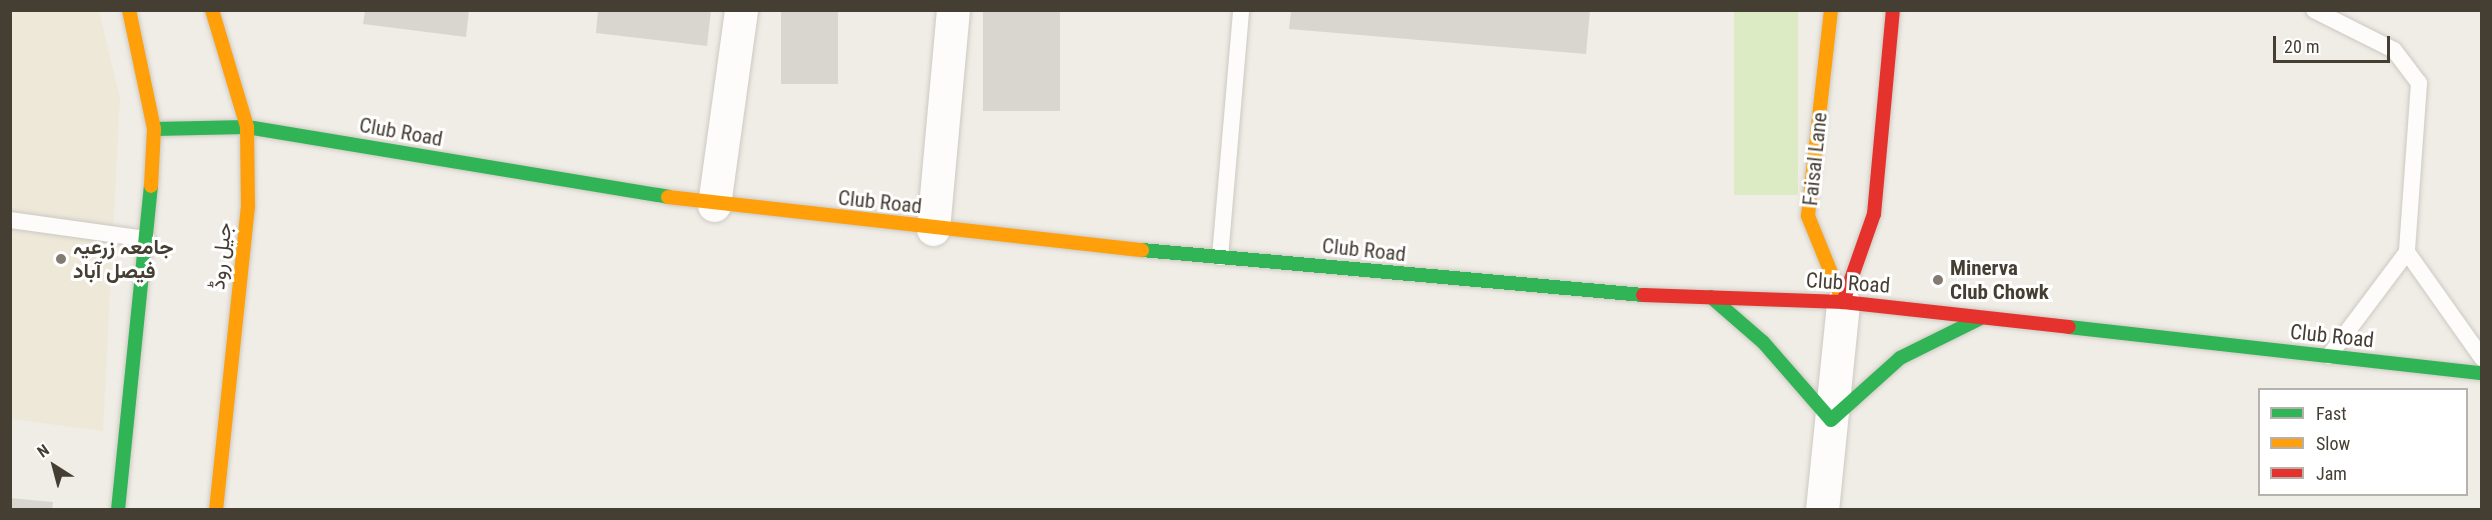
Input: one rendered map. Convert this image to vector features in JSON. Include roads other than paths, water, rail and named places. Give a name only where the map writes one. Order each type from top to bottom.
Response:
[{"type":"main road","points":[[118,510],[147,240],[154,129],[129,10]]},
{"type":"main road","name":"جیل روڈ","points":[[212,10],[247,127],[248,206],[216,510]]},
{"type":"main road","name":"Faisal Lane","points":[[1831,10],[1808,216],[1843,302]]},
{"type":"main road","name":"Faisal Lane","points":[[1843,302],[1874,214],[1893,10]]},
{"type":"main road","name":"Club Road","points":[[154,129],[247,127],[714,206],[933,229],[1580,293],[1843,302],[2481,373]]},
{"type":"main road","points":[[1711,297],[1762,342],[1831,420],[1900,358],[1984,318]]},
{"type":"street","points":[[714,206],[741,10]]},
{"type":"street","points":[[933,229],[953,10]]},
{"type":"street","name":"Faisal Lane","points":[[1822,510],[1843,302]]},
{"type":"lane","points":[[1220,257],[1241,10]]},
{"type":"lane","points":[[2314,10],[2394,50],[2419,83],[2407,252],[2329,357]]},
{"type":"lane","points":[[10,220],[147,240]]},
{"type":"lane","points":[[2407,252],[2481,358]]},
{"type":"place","name":"جامعہ زرعیہ فیصل آباد","points":[[61,259]]},
{"type":"place","name":"Minerva Club Chowk","points":[[1938,280]]}]
